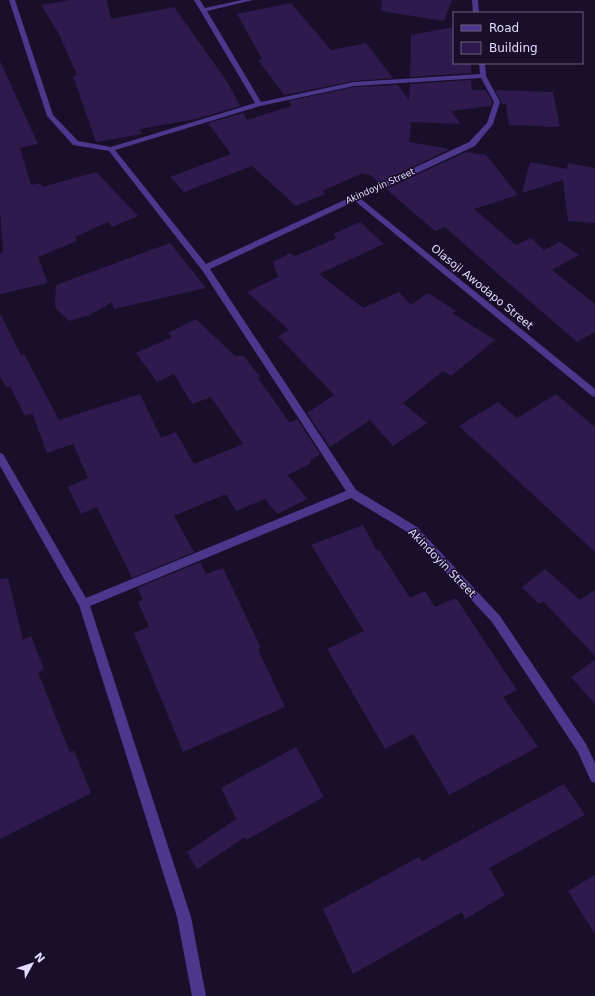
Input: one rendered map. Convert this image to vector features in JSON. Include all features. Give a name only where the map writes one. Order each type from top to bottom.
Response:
[{"type":"street","points":[[12,0],[50,116],[76,144],[111,149],[258,104],[354,84],[483,76]]},
{"type":"street","points":[[197,0],[258,104]]},
{"type":"street","points":[[204,10],[250,0]]},
{"type":"street","points":[[475,0],[476,12]]},
{"type":"street","name":"Akindoyin Street","points":[[205,268],[472,144],[490,124],[497,102],[483,76],[482,64]]},
{"type":"street","name":"Akindoyin Street","points":[[111,149],[205,268],[352,493],[412,530],[496,619],[582,748],[595,777]]},
{"type":"street","name":"Olasoji Awodapo Street","points":[[354,198],[595,394]]},
{"type":"street","points":[[0,457],[84,604],[184,917],[199,996]]},
{"type":"street","points":[[84,604],[352,493]]},
{"type":"building","points":[[70,0],[107,0],[111,19],[174,7],[228,83],[240,106],[196,119],[140,129],[142,134],[96,142],[73,76],[77,75],[59,34],[41,5]]},
{"type":"building","points":[[382,0],[452,0],[444,21],[381,11]]},
{"type":"building","points":[[291,3],[331,50],[366,43],[393,78],[354,81],[284,95],[258,60],[262,59],[237,14]]},
{"type":"building","points":[[453,27],[453,64],[471,64],[471,73],[410,77],[411,35]]},
{"type":"building","points":[[0,61],[38,144],[20,148],[31,185],[41,183],[42,187],[96,172],[138,216],[112,227],[108,222],[75,237],[77,241],[38,257],[48,283],[0,294],[0,253],[3,252],[0,212]]},
{"type":"building","points":[[471,80],[472,90],[486,90],[492,102],[491,106],[451,111],[461,124],[411,122],[409,142],[450,149],[379,183],[369,174],[365,175],[363,173],[322,191],[325,194],[296,206],[252,166],[184,192],[170,177],[231,154],[208,123],[243,113],[247,120],[292,106],[289,101],[354,87],[398,85],[409,100],[410,84]]},
{"type":"building","points":[[495,90],[553,92],[560,127],[509,125],[506,104],[501,104]]},
{"type":"building","points":[[466,152],[486,155],[518,195],[474,209],[516,245],[531,238],[544,250],[560,242],[579,255],[552,270],[595,304],[595,332],[577,342],[445,227],[435,231],[386,189]]},
{"type":"building","points":[[530,162],[567,169],[568,163],[595,168],[595,223],[568,221],[563,180],[522,193]]},
{"type":"building","points":[[360,222],[384,244],[319,274],[363,308],[399,292],[411,305],[428,293],[456,311],[452,313],[495,340],[451,376],[443,371],[403,403],[427,423],[393,446],[370,420],[330,447],[307,413],[334,395],[278,336],[289,330],[247,292],[278,277],[273,262],[290,253],[295,256],[337,238],[333,234]]},
{"type":"building","points":[[170,243],[206,288],[114,309],[112,302],[90,315],[69,321],[57,310],[55,305],[56,285]]},
{"type":"building","points":[[0,313],[21,355],[24,354],[59,420],[140,394],[161,438],[176,432],[194,464],[243,444],[211,397],[192,404],[174,374],[157,382],[136,353],[172,337],[168,333],[196,319],[235,356],[244,356],[260,377],[258,378],[290,423],[297,419],[320,454],[310,461],[311,463],[288,475],[307,499],[277,514],[265,499],[236,511],[226,494],[174,516],[194,552],[132,578],[97,507],[81,514],[68,487],[88,478],[73,444],[47,453],[32,413],[25,416],[10,386],[7,388],[0,377]]},
{"type":"building","points":[[556,394],[595,427],[595,552],[459,426],[498,402],[517,418]]},
{"type":"building","points":[[363,525],[377,551],[379,550],[410,598],[425,591],[435,607],[456,598],[517,690],[503,697],[538,747],[449,795],[413,734],[385,749],[327,649],[364,631],[311,545]]},
{"type":"building","points":[[200,562],[206,574],[223,568],[261,648],[258,649],[285,707],[183,752],[134,633],[149,627],[138,602],[143,600],[137,588]]},
{"type":"building","points":[[545,569],[580,600],[595,590],[595,656],[543,601],[539,604],[522,587]]},
{"type":"building","points":[[8,578],[23,640],[31,636],[44,669],[38,672],[70,753],[74,750],[91,793],[0,839],[0,579]]},
{"type":"building","points":[[595,660],[595,704],[571,677]]},
{"type":"building","points":[[296,747],[324,797],[246,840],[245,837],[197,869],[187,852],[236,819],[221,788]]},
{"type":"building","points":[[564,784],[585,815],[489,868],[505,895],[465,919],[462,912],[353,974],[323,909],[419,857],[422,861]]},
{"type":"building","points":[[595,875],[595,934],[568,891]]}]
